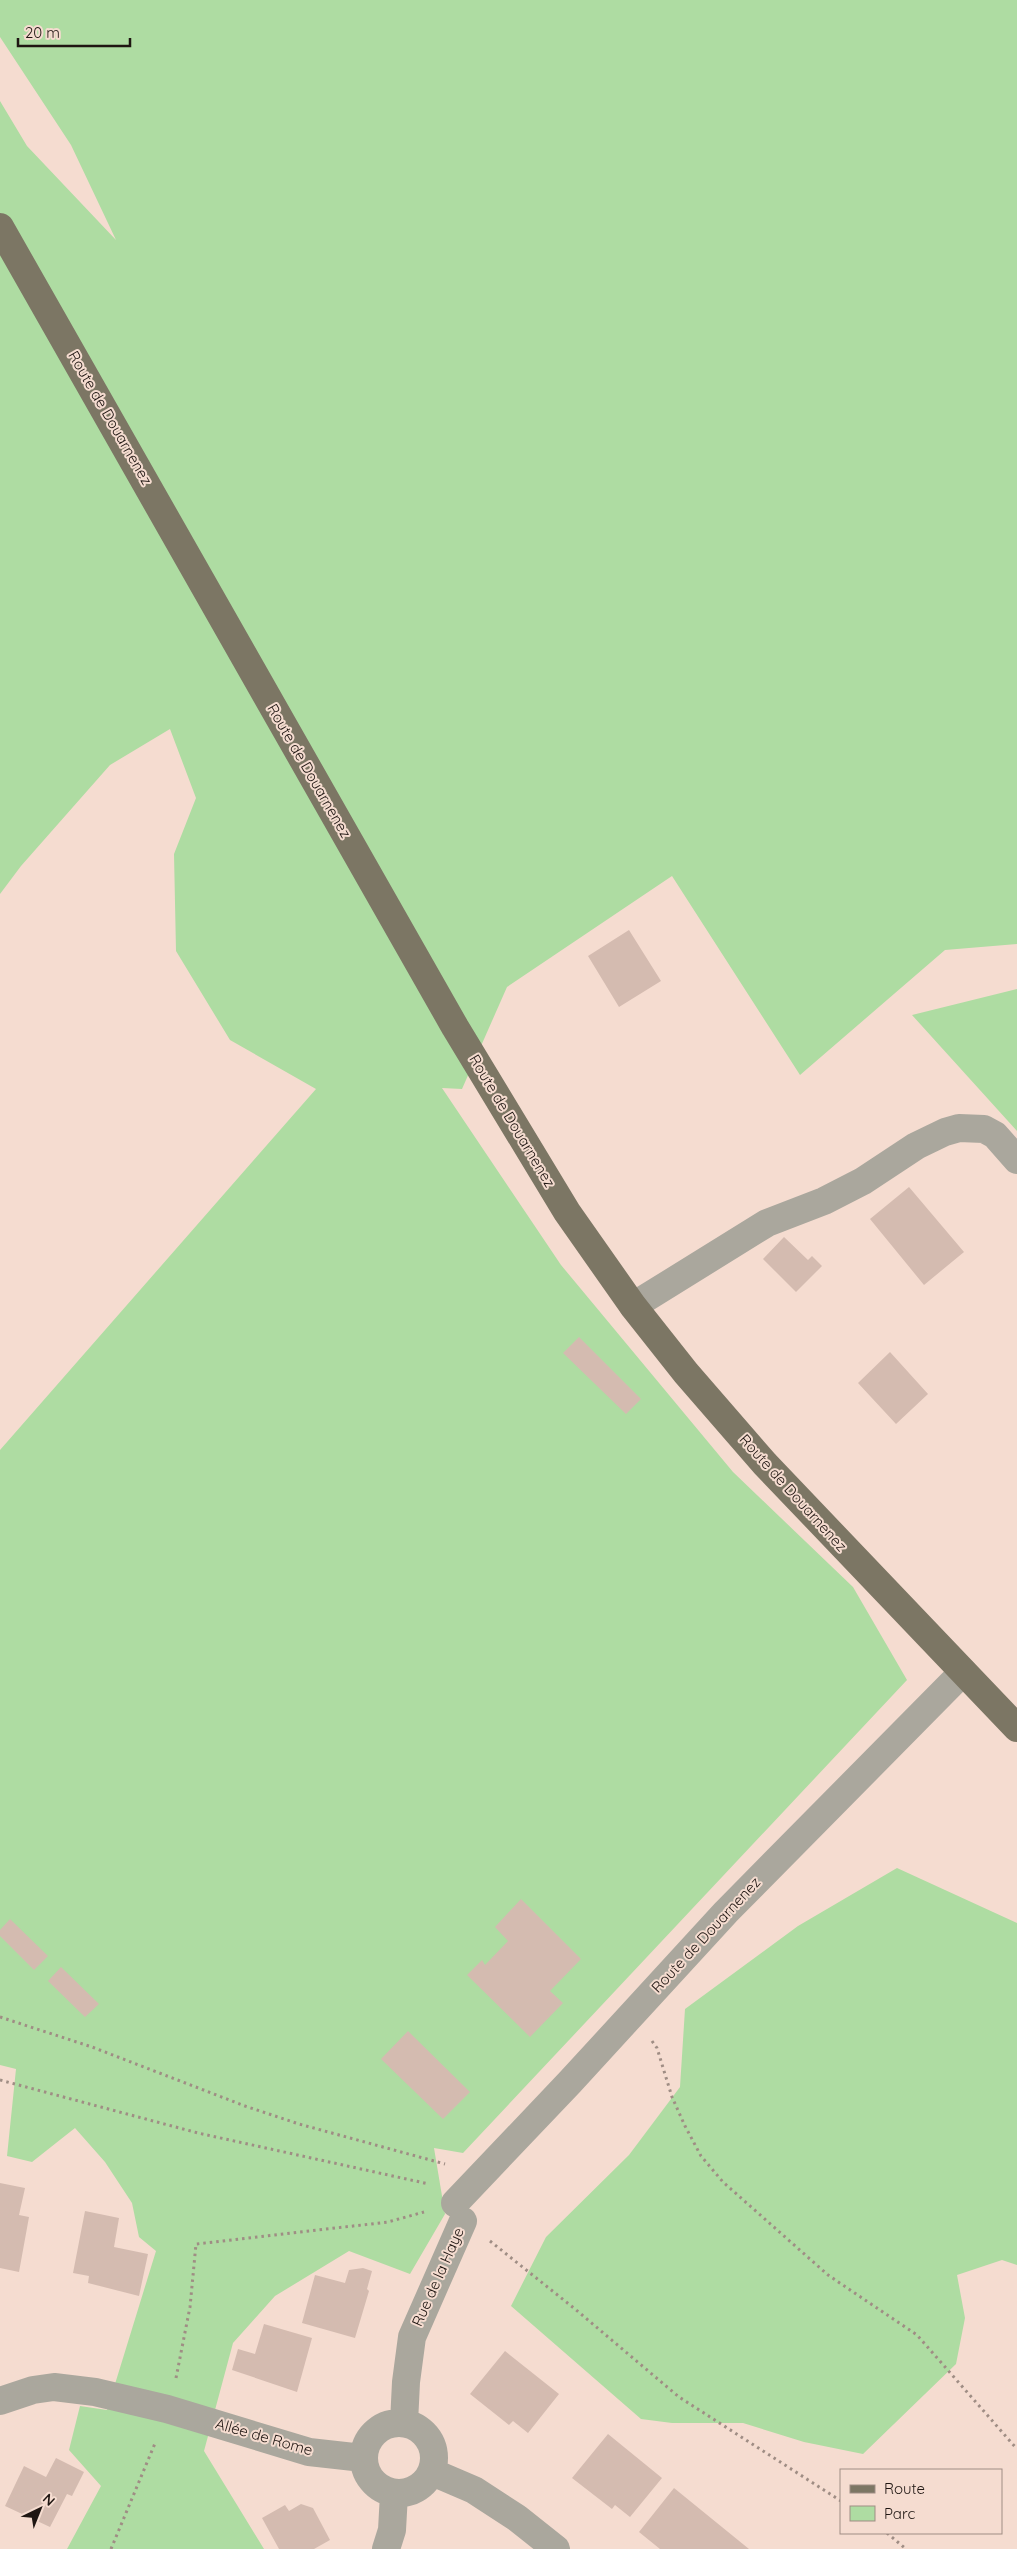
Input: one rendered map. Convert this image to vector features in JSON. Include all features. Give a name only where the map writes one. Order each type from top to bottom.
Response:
[{"type":"main road","name":"Route de Douarnenez","points":[[0,227],[455,1027],[567,1212],[633,1306],[686,1373],[765,1464],[1017,1728]]},
{"type":"street","points":[[633,1306],[767,1223],[824,1201],[863,1181],[916,1146],[944,1132],[958,1128],[984,1129],[995,1135],[1017,1160]]},
{"type":"street","name":"Route de Douarnenez","points":[[455,2207],[479,2178],[726,1912],[963,1672]]},
{"type":"street","name":"Rue de la Haye","points":[[404,2423],[406,2382],[412,2336],[455,2207]]},
{"type":"street","name":"Allée de Rome","points":[[0,2401],[33,2390],[54,2387],[95,2392],[167,2409],[310,2452],[363,2458]]},
{"type":"street","points":[[394,2423],[404,2423],[424,2432],[430,2441],[434,2462],[432,2472],[426,2482],[417,2489],[406,2493],[394,2494],[376,2486],[369,2478],[363,2458],[369,2438],[375,2431],[394,2423]]},
{"type":"street","points":[[432,2472],[474,2490],[517,2518],[556,2549]]},
{"type":"street","points":[[386,2549],[392,2530],[394,2494]]},
{"type":"path","points":[[0,2017],[102,2050],[245,2106],[299,2124],[463,2169],[479,2178]]},
{"type":"path","points":[[627,2020],[646,2035],[657,2048],[672,2097],[685,2126],[701,2156],[723,2182],[828,2276],[917,2335],[1017,2449]]},
{"type":"path","points":[[0,2080],[198,2133],[434,2185],[455,2207],[679,2397],[840,2500]]},
{"type":"path","points":[[111,2549],[155,2446],[167,2409],[182,2350],[190,2307],[196,2244],[388,2222],[455,2207]]},
{"type":"path","points":[[888,2534],[906,2549]]},
{"type":"green space","points":[[0,0],[1017,0],[1017,944],[945,950],[800,1075],[672,876],[507,987],[462,1089],[442,1088],[561,1265],[733,1472],[853,1587],[907,1680],[463,2153],[434,2148],[445,2214],[410,2274],[349,2251],[275,2296],[233,2343],[204,2451],[264,2549],[67,2549],[101,2486],[69,2450],[80,2406],[107,2410],[156,2251],[139,2237],[132,2203],[105,2162],[75,2128],[32,2162],[7,2156],[16,2069],[0,2065],[0,1450],[316,1089],[230,1040],[176,951],[174,854],[196,798],[170,729],[110,765],[21,866],[0,894],[0,101],[27,146],[116,240],[71,145],[0,37]]},
{"type":"green space","points":[[1017,989],[1017,1131],[912,1015]]},
{"type":"green space","points":[[897,1868],[1017,1923],[1017,2265],[1002,2260],[957,2275],[965,2318],[956,2364],[863,2454],[804,2442],[743,2423],[672,2423],[641,2419],[511,2306],[546,2237],[629,2155],[680,2087],[685,2009],[798,1926]]},
{"type":"building","points":[[629,930],[661,981],[619,1007],[588,956]]},
{"type":"building","points":[[909,1187],[964,1252],[924,1285],[870,1219]]},
{"type":"building","points":[[784,1237],[808,1260],[812,1256],[822,1266],[796,1292],[763,1259]]},
{"type":"building","points":[[579,1337],[641,1399],[626,1414],[563,1353]]},
{"type":"building","points":[[890,1352],[928,1394],[896,1424],[858,1383]]},
{"type":"building","points":[[521,1899],[581,1959],[550,1991],[563,2003],[530,2037],[467,1975],[482,1960],[485,1965],[508,1941],[495,1927]]},
{"type":"building","points":[[10,1919],[48,1956],[34,1970],[0,1936],[0,1930]]},
{"type":"building","points":[[61,1967],[99,2004],[85,2017],[48,1981]]},
{"type":"building","points":[[408,2031],[470,2092],[443,2119],[381,2059]]},
{"type":"building","points":[[0,2183],[25,2188],[19,2215],[29,2217],[19,2272],[0,2268]]},
{"type":"building","points":[[85,2211],[119,2218],[114,2247],[148,2254],[139,2296],[88,2283],[89,2276],[73,2273]]},
{"type":"building","points":[[363,2268],[372,2271],[367,2289],[369,2291],[355,2338],[302,2323],[315,2275],[345,2283],[349,2270]]},
{"type":"building","points":[[264,2324],[312,2338],[297,2392],[232,2370],[238,2349],[255,2354]]},
{"type":"building","points":[[505,2351],[559,2394],[528,2433],[513,2421],[509,2425],[470,2394]]},
{"type":"building","points":[[608,2434],[662,2478],[630,2517],[615,2505],[612,2509],[572,2478]]},
{"type":"building","points":[[56,2458],[84,2472],[72,2496],[67,2494],[50,2527],[5,2506],[24,2466],[46,2477]]},
{"type":"building","points":[[674,2488],[749,2549],[660,2549],[639,2532]]},
{"type":"building","points":[[301,2504],[313,2508],[330,2540],[314,2549],[279,2549],[262,2518],[285,2505],[289,2511]]}]
